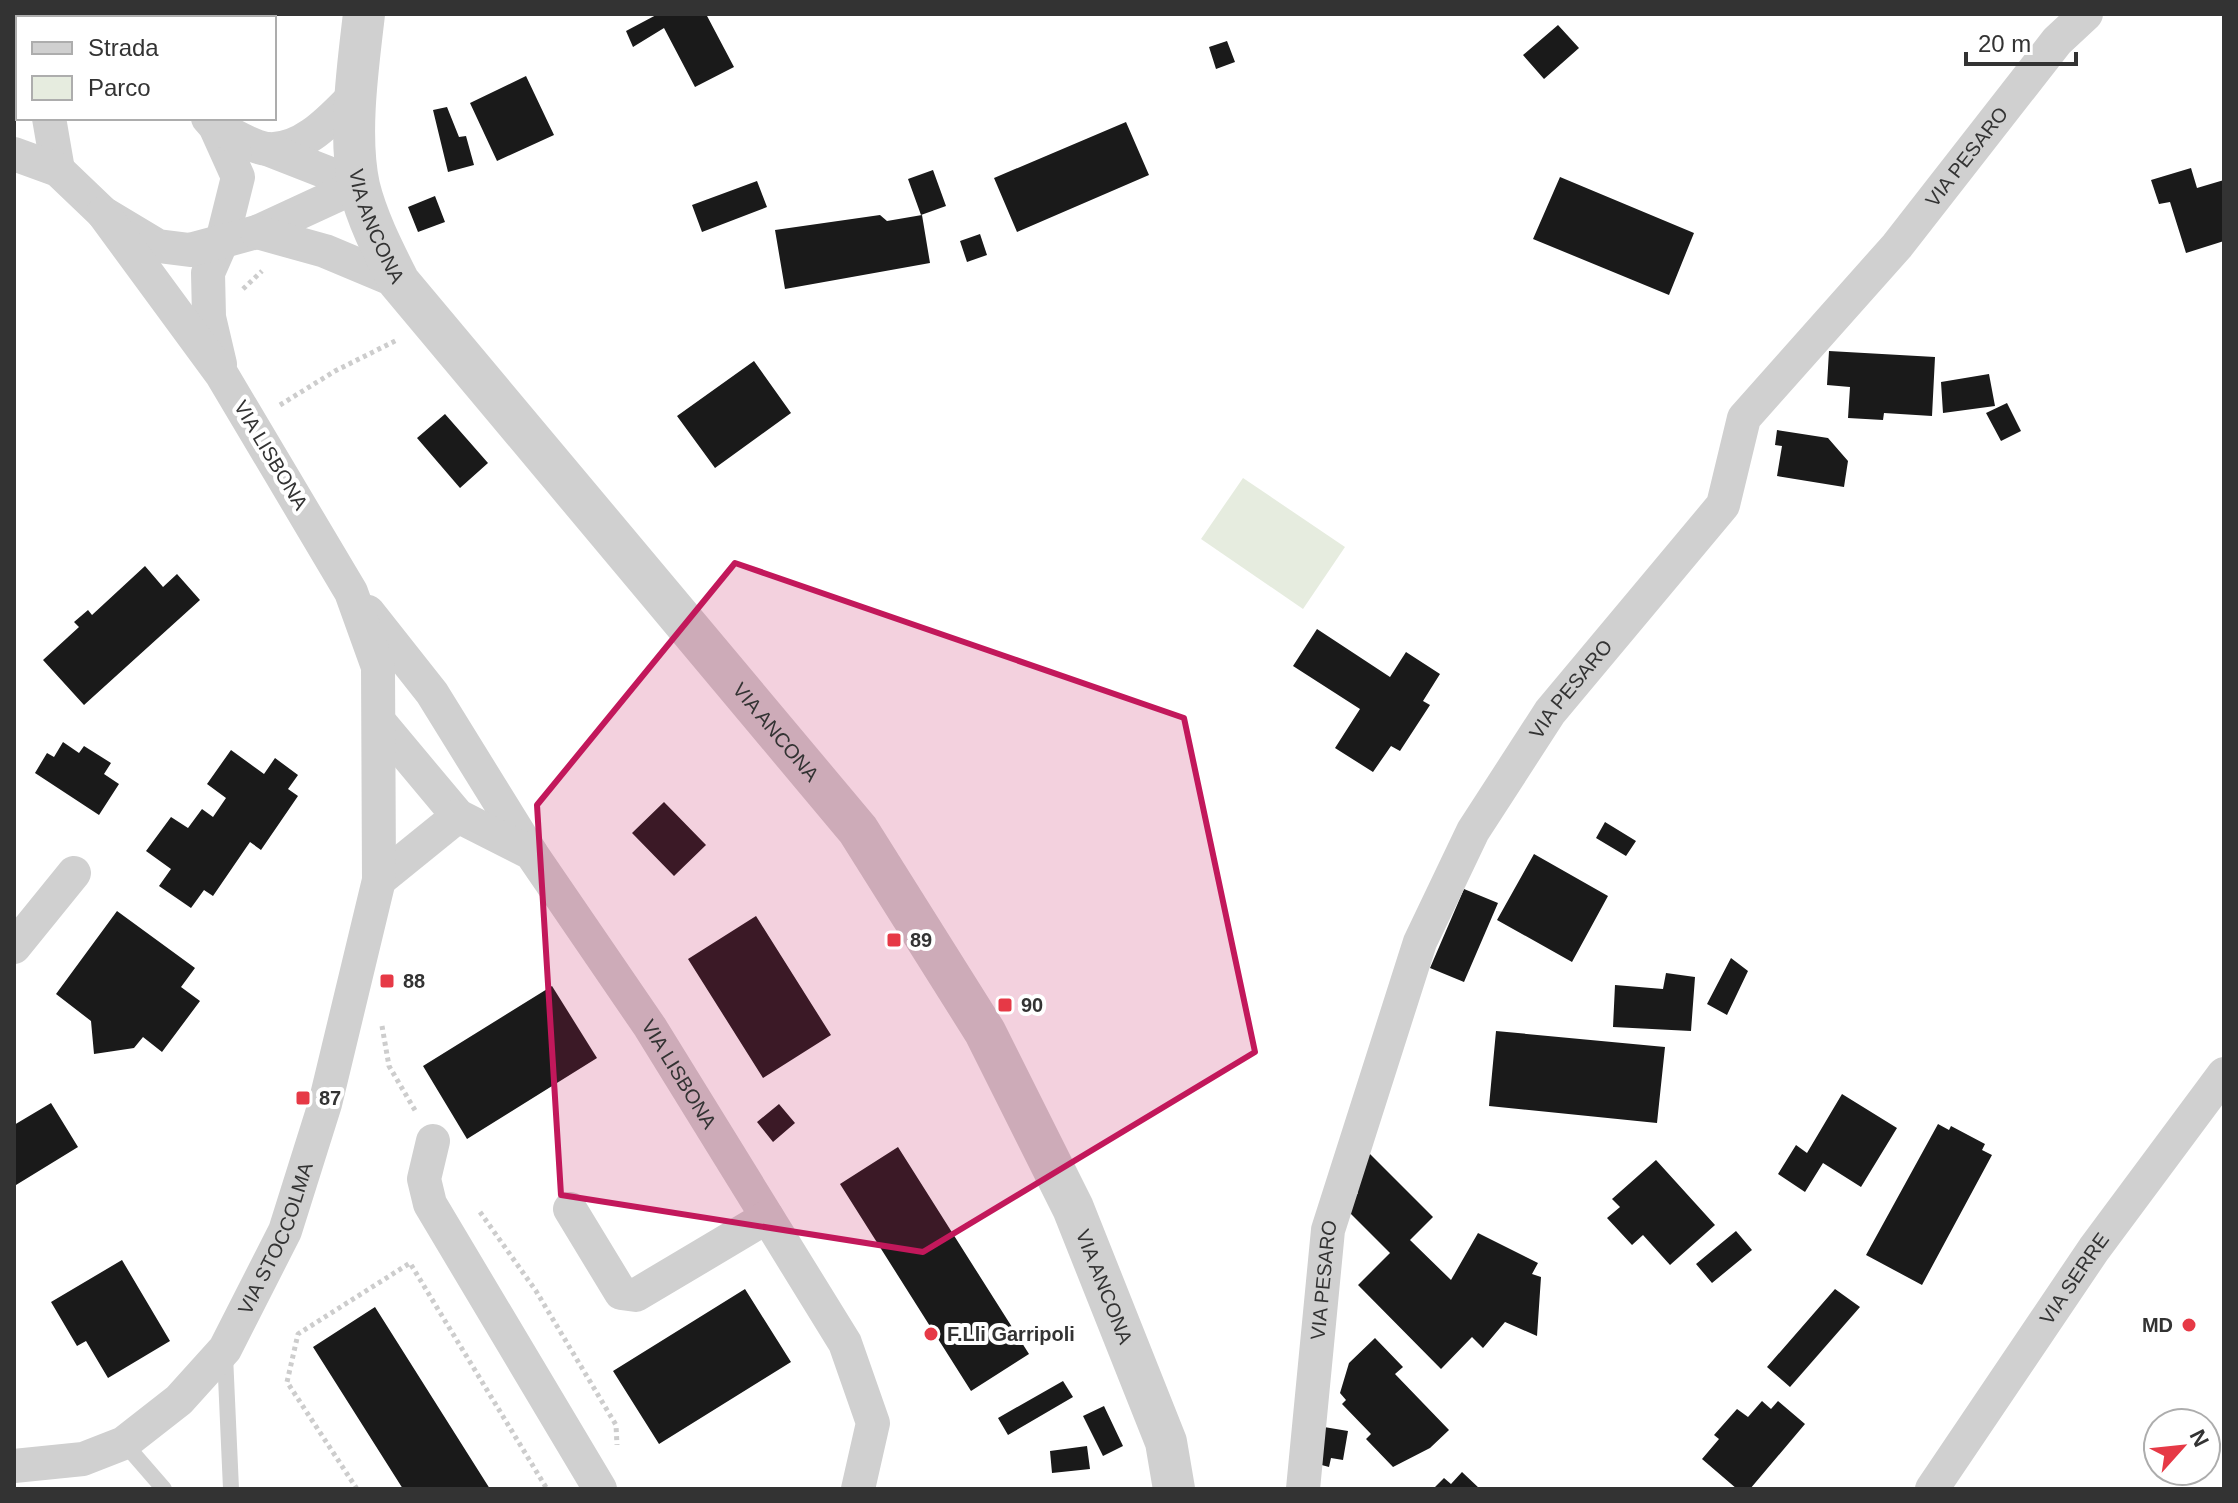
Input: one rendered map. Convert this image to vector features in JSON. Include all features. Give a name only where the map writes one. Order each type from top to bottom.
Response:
[{"type":"street","name":"VIA ANCONA","points":[[364,14],[355,95],[359,185],[383,251],[399,282],[858,830],[985,1032],[1073,1208],[1166,1442],[1174,1489]]},
{"type":"street","name":"VIA PESARO","points":[[1303,1489],[1328,1230],[1420,942],[1473,831],[1550,712],[1723,505],[1744,418],[1897,246],[2057,41],[2086,14]]},
{"type":"street","points":[[267,149],[297,142],[321,129],[355,95]]},
{"type":"street","points":[[49,120],[58,170]]},
{"type":"street","points":[[212,122],[267,149],[359,185]]},
{"type":"street","points":[[212,122],[238,177],[222,241],[208,273],[209,317],[222,375]]},
{"type":"street","points":[[14,154],[58,170],[103,213],[158,246],[190,250],[257,232],[359,185]]},
{"type":"street","name":"VIA LISBONA","points":[[103,213],[253,422],[351,592],[378,667],[381,724],[379,880]]},
{"type":"street","points":[[257,232],[325,251],[399,282]]},
{"type":"street","points":[[351,592],[432,693],[531,853]]},
{"type":"street","name":"VIA LISBONA","points":[[381,724],[458,816],[531,853],[650,1027],[845,1343],[873,1423],[858,1489]]},
{"type":"street","points":[[379,880],[458,816]]},
{"type":"street","points":[[14,947],[74,873]]},
{"type":"street","name":"VIA STOCCOLMA","points":[[14,1466],[83,1459],[124,1443],[179,1400],[225,1349],[285,1231],[325,1104],[379,880]]},
{"type":"street","name":"VIA SERRE","points":[[1932,1489],[2094,1249],[2224,1074]]},
{"type":"street","points":[[433,1141],[424,1179],[430,1204],[600,1489]]},
{"type":"street","points":[[570,1209],[621,1293],[636,1295],[767,1217]]},
{"type":"lane","points":[[225,1349],[231,1489]]},
{"type":"lane","points":[[124,1443],[164,1489]]},
{"type":"path","points":[[239,301],[243,288],[263,269],[274,265]]},
{"type":"path","points":[[253,422],[335,371],[411,333]]},
{"type":"path","points":[[384,1013],[382,1028],[389,1066],[433,1141]]},
{"type":"path","points":[[473,1202],[536,1291],[616,1425],[617,1453]]},
{"type":"path","points":[[357,1489],[287,1382],[298,1334],[410,1263],[547,1489]]},
{"type":"highlighted area","points":[[735,563],[1184,718],[1255,1052],[923,1252],[561,1195],[537,805]]},
{"type":"green space","points":[[1243,478],[1345,547],[1303,609],[1201,539]]},
{"type":"building","points":[[658,14],[706,14],[734,67],[695,87],[664,28],[633,47],[626,31]]},
{"type":"building","points":[[1558,25],[1579,48],[1544,79],[1523,55]]},
{"type":"building","points":[[1227,41],[1235,62],[1216,69],[1209,47]]},
{"type":"building","points":[[526,76],[554,135],[497,161],[470,103]]},
{"type":"building","points":[[447,107],[459,137],[466,136],[474,165],[448,172],[433,110]]},
{"type":"building","points":[[1126,122],[1149,175],[1017,232],[994,178]]},
{"type":"building","points":[[2191,168],[2197,188],[2224,180],[2224,241],[2186,253],[2170,202],[2159,204],[2151,180]]},
{"type":"building","points":[[933,170],[946,206],[921,215],[908,179]]},
{"type":"building","points":[[1560,177],[1694,233],[1669,295],[1533,239]]},
{"type":"building","points":[[757,181],[767,207],[702,232],[692,205]]},
{"type":"building","points":[[435,196],[445,222],[418,232],[408,207]]},
{"type":"building","points":[[880,215],[887,221],[922,215],[930,263],[785,289],[775,230]]},
{"type":"building","points":[[980,234],[987,255],[967,262],[960,241]]},
{"type":"building","points":[[1829,351],[1935,357],[1932,416],[1884,413],[1883,420],[1848,418],[1850,387],[1827,385]]},
{"type":"building","points":[[754,361],[791,413],[715,468],[677,416]]},
{"type":"building","points":[[1989,374],[1995,406],[1943,413],[1941,382]]},
{"type":"building","points":[[2007,403],[2021,431],[2001,441],[1986,413]]},
{"type":"building","points":[[445,414],[488,463],[460,488],[417,438]]},
{"type":"building","points":[[1777,430],[1828,438],[1848,461],[1844,487],[1777,476],[1782,446],[1775,445]]},
{"type":"building","points":[[145,566],[163,587],[177,574],[200,600],[84,705],[43,660],[79,627],[74,622],[88,610],[92,615]]},
{"type":"building","points":[[1317,629],[1390,677],[1406,652],[1440,674],[1423,701],[1430,705],[1400,751],[1391,746],[1373,772],[1335,748],[1360,709],[1293,666]]},
{"type":"building","points":[[63,742],[79,753],[84,746],[111,763],[104,774],[119,784],[99,815],[35,773],[47,753],[54,757]]},
{"type":"building","points":[[231,750],[264,774],[275,758],[298,775],[288,789],[298,796],[261,850],[250,842],[213,896],[204,890],[191,908],[159,886],[171,869],[146,851],[171,817],[188,828],[202,809],[213,817],[226,798],[207,784]]},
{"type":"building","points":[[664,802],[706,845],[674,876],[632,833]]},
{"type":"building","points":[[1605,822],[1636,841],[1626,856],[1596,838]]},
{"type":"building","points":[[1534,854],[1608,896],[1572,962],[1497,920]]},
{"type":"building","points":[[1464,889],[1498,903],[1464,982],[1430,968]]},
{"type":"building","points":[[117,911],[195,968],[181,987],[200,1001],[162,1052],[143,1037],[134,1048],[94,1054],[91,1021],[56,994]]},
{"type":"building","points":[[756,916],[831,1035],[763,1078],[688,959]]},
{"type":"building","points":[[1731,958],[1748,971],[1727,1015],[1707,1004]]},
{"type":"building","points":[[1666,973],[1695,977],[1691,1031],[1613,1027],[1615,985],[1663,989]]},
{"type":"building","points":[[552,986],[597,1058],[467,1139],[423,1066]]},
{"type":"building","points":[[1496,1031],[1665,1047],[1657,1123],[1489,1106]]},
{"type":"building","points":[[1842,1094],[1897,1128],[1861,1187],[1823,1163],[1805,1192],[1778,1174],[1796,1145],[1807,1153]]},
{"type":"building","points":[[51,1103],[78,1147],[16,1185],[14,1125]]},
{"type":"building","points":[[779,1104],[795,1123],[773,1142],[757,1122]]},
{"type":"building","points":[[1938,1124],[1949,1130],[1951,1126],[1985,1144],[1982,1150],[1992,1155],[1922,1285],[1866,1255]]},
{"type":"building","points":[[898,1147],[1029,1354],[971,1391],[840,1184]]},
{"type":"building","points":[[1367,1151],[1433,1217],[1410,1240],[1451,1280],[1478,1233],[1538,1263],[1532,1274],[1541,1277],[1537,1336],[1505,1322],[1483,1348],[1472,1337],[1441,1369],[1358,1285],[1390,1253],[1344,1207],[1358,1193],[1353,1188]]},
{"type":"building","points":[[1656,1160],[1715,1225],[1670,1265],[1643,1235],[1632,1245],[1607,1218],[1620,1207],[1612,1199]]},
{"type":"building","points":[[1736,1231],[1752,1250],[1712,1283],[1696,1264]]},
{"type":"building","points":[[122,1260],[170,1341],[108,1378],[86,1341],[77,1346],[51,1302]]},
{"type":"building","points":[[745,1289],[791,1362],[659,1444],[613,1371]]},
{"type":"building","points":[[1835,1289],[1860,1307],[1790,1387],[1767,1367]]},
{"type":"building","points":[[375,1307],[490,1489],[403,1489],[313,1347]]},
{"type":"building","points":[[1375,1338],[1403,1367],[1395,1374],[1449,1430],[1430,1448],[1393,1467],[1366,1439],[1371,1434],[1342,1404],[1346,1400],[1340,1393],[1349,1363]]},
{"type":"building","points":[[1063,1381],[1073,1397],[1008,1435],[998,1418]]},
{"type":"building","points":[[1762,1401],[1771,1409],[1778,1401],[1805,1424],[1750,1489],[1737,1489],[1702,1459],[1719,1439],[1714,1435],[1737,1409],[1748,1417]]},
{"type":"building","points":[[1104,1406],[1123,1446],[1103,1456],[1083,1416]]},
{"type":"building","points":[[1324,1427],[1348,1431],[1343,1460],[1331,1458],[1329,1467],[1318,1464]]},
{"type":"building","points":[[1087,1446],[1090,1469],[1052,1473],[1050,1451]]},
{"type":"building","points":[[1462,1472],[1480,1489],[1433,1489],[1444,1478],[1451,1484]]},
{"type":"place","name":"89","points":[[894,940]]},
{"type":"place","name":"88","points":[[387,981]]},
{"type":"place","name":"90","points":[[1005,1005]]},
{"type":"place","name":"87","points":[[303,1098]]},
{"type":"place","name":"MD","points":[[2189,1325]]},
{"type":"place","name":"F.Lli Garripoli","points":[[931,1334]]}]
